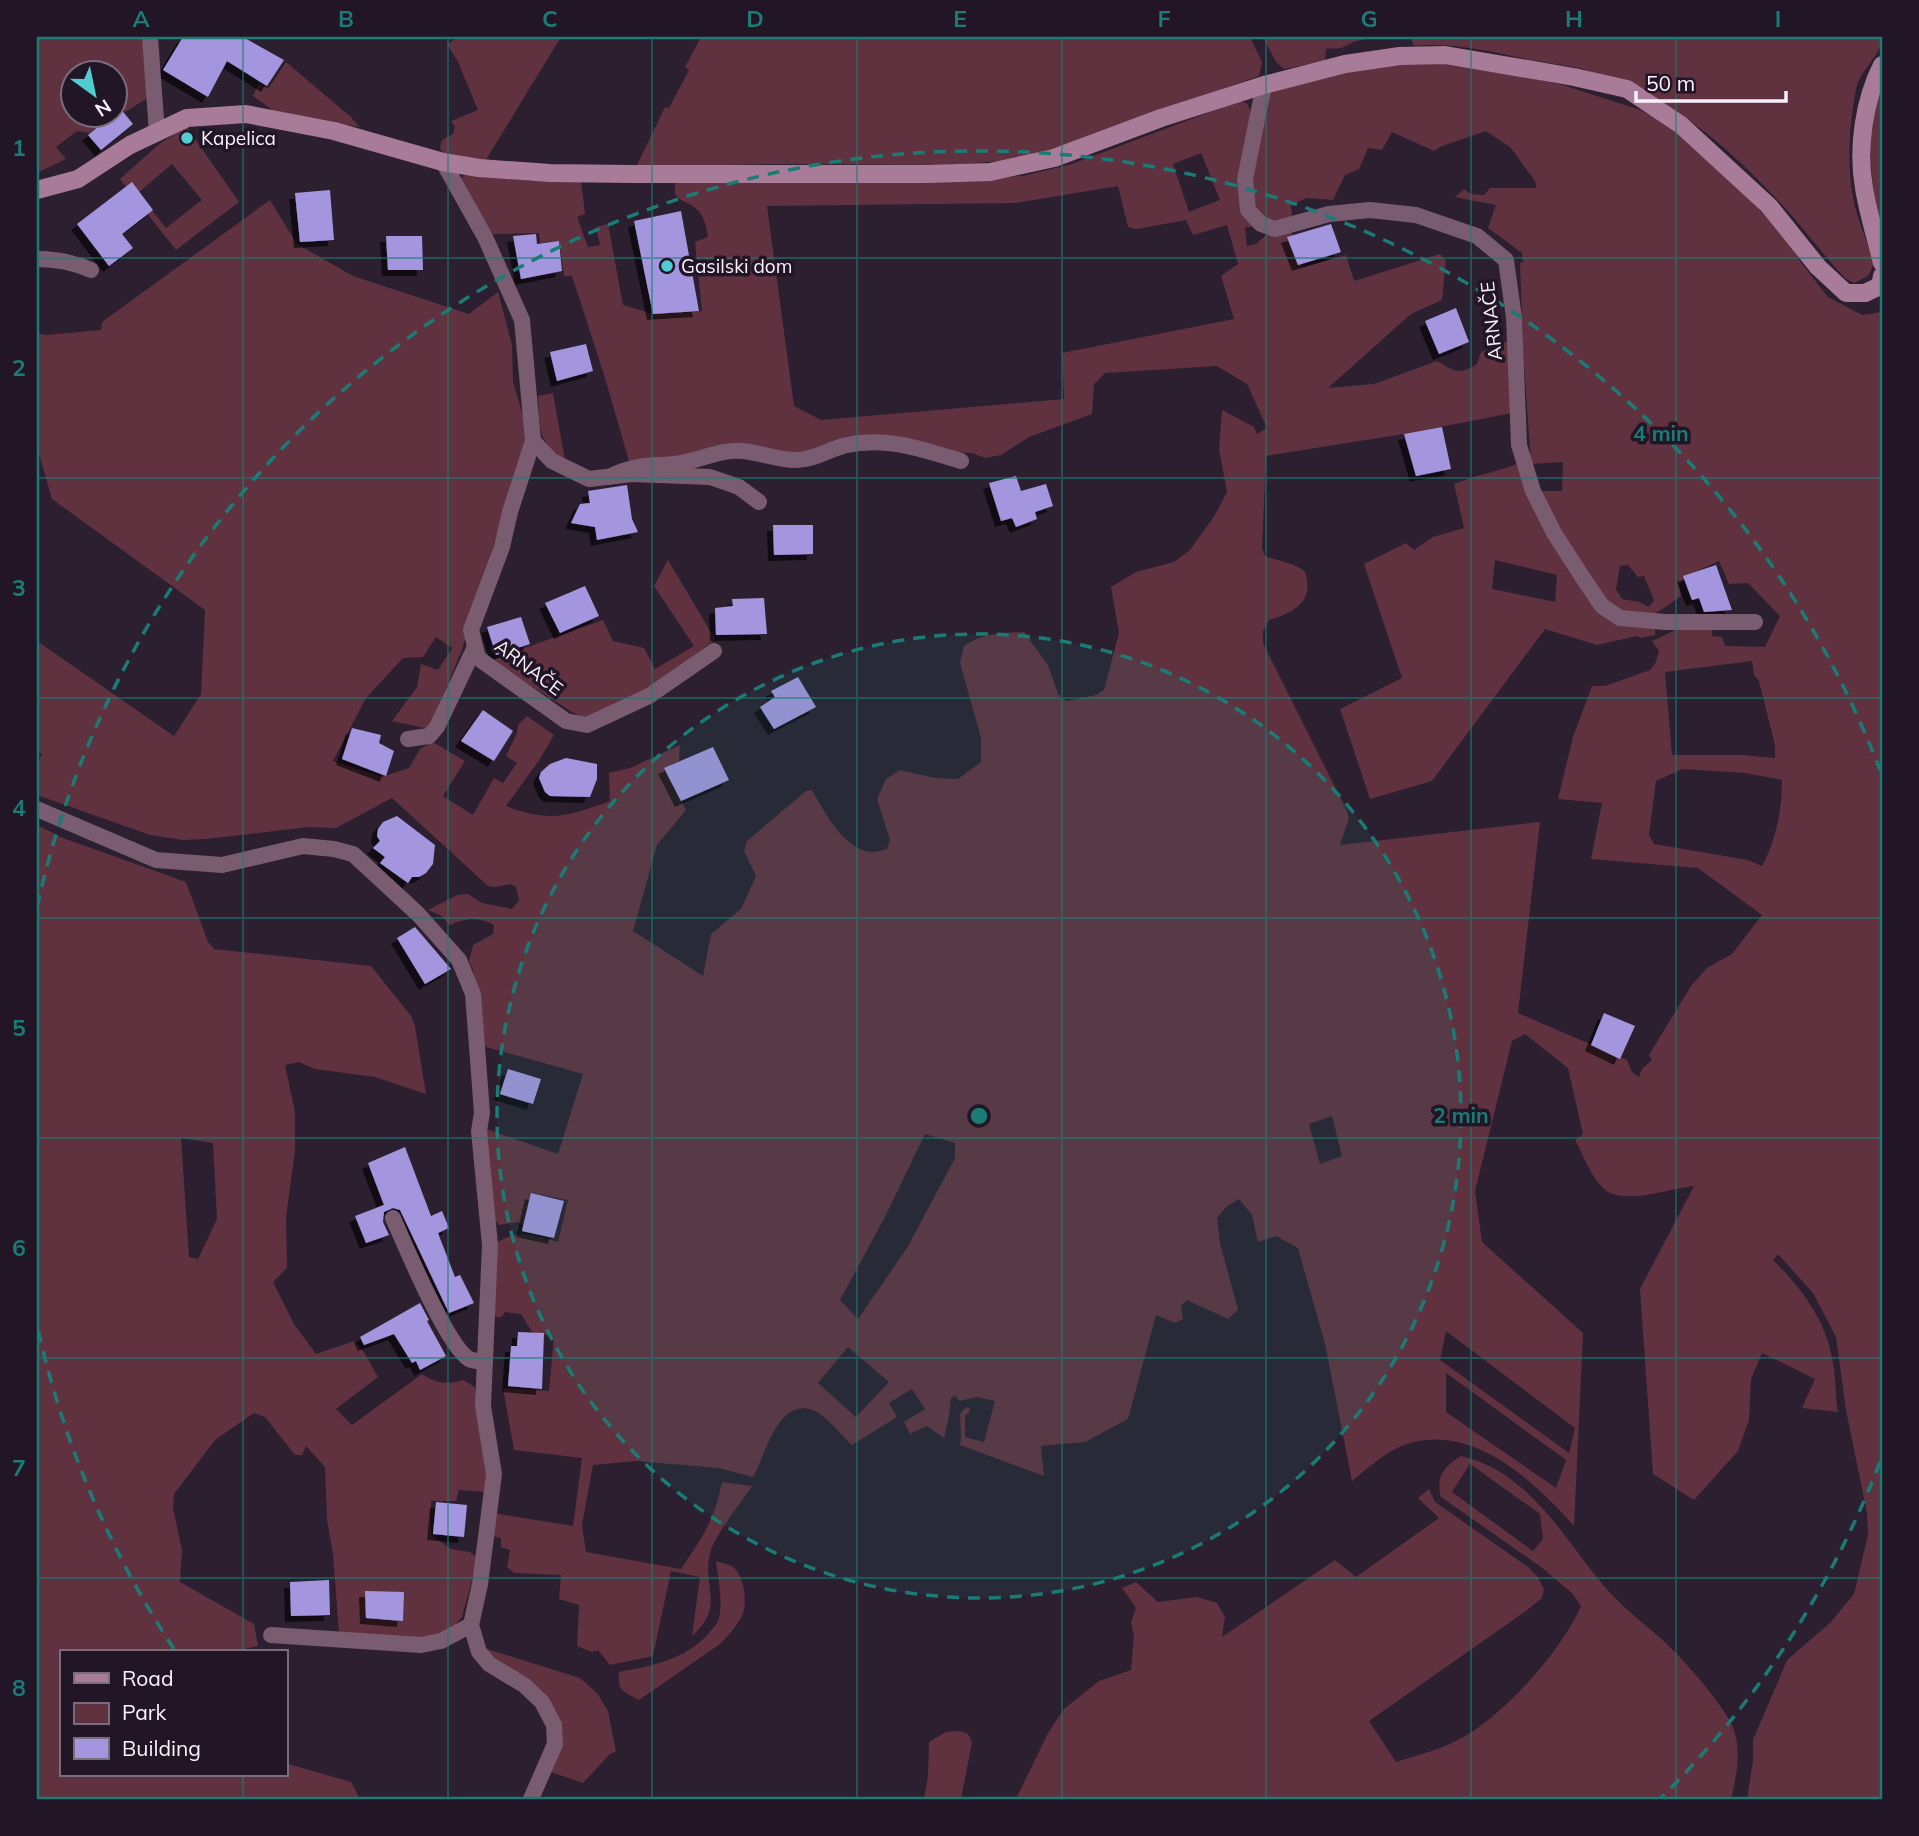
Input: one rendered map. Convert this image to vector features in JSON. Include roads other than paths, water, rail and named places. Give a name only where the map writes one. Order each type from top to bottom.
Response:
[{"type":"street","points":[[150,37],[157,133]]},
{"type":"street","points":[[37,190],[78,179],[130,145],[187,118],[246,114],[334,131],[443,162],[479,168],[619,174],[990,172],[1054,158],[1161,118],[1264,85],[1345,64],[1400,56],[1445,55],[1627,89],[1681,125],[1769,206],[1818,267],[1846,293],[1865,293],[1880,286],[1882,276]]},
{"type":"street","points":[[1882,65],[1872,84],[1863,134],[1863,186],[1882,263]]},
{"type":"street","name":"ARNAČE","points":[[1264,85],[1245,179],[1248,210],[1261,224],[1275,229],[1329,214],[1370,210],[1416,215],[1477,236],[1506,260],[1514,318],[1520,445],[1533,491],[1555,533],[1602,606],[1620,618],[1644,621],[1755,622]]},
{"type":"street","name":"ARNAČE","points":[[443,162],[485,237],[522,320],[533,441],[510,512],[502,547],[471,630],[478,658],[566,721],[587,725],[649,696],[714,651]]},
{"type":"street","points":[[37,260],[55,259],[76,263],[91,270]]},
{"type":"street","points":[[533,441],[552,461],[589,479],[632,474],[710,477],[738,487],[759,502]]},
{"type":"street","points":[[609,477],[642,464],[686,462],[722,451],[742,451],[798,460],[844,446],[874,441],[918,448],[961,461]]},
{"type":"street","points":[[408,739],[429,736],[437,727],[475,647]]},
{"type":"street","points":[[37,809],[156,860],[222,864],[303,846],[353,854],[418,914],[459,960],[472,994],[482,1112],[479,1131],[491,1245],[483,1406],[494,1474],[480,1584],[471,1625],[479,1652],[489,1664],[524,1685],[542,1702],[554,1725],[555,1745],[531,1799]]},
{"type":"street","points":[[393,1218],[420,1279],[457,1348],[470,1360],[485,1362]]},
{"type":"street","points":[[271,1635],[421,1645],[450,1637],[471,1625]]},
{"type":"place","name":"Kapelica","points":[[187,138]]},
{"type":"place","name":"Gasilski dom","points":[[667,266]]}]
